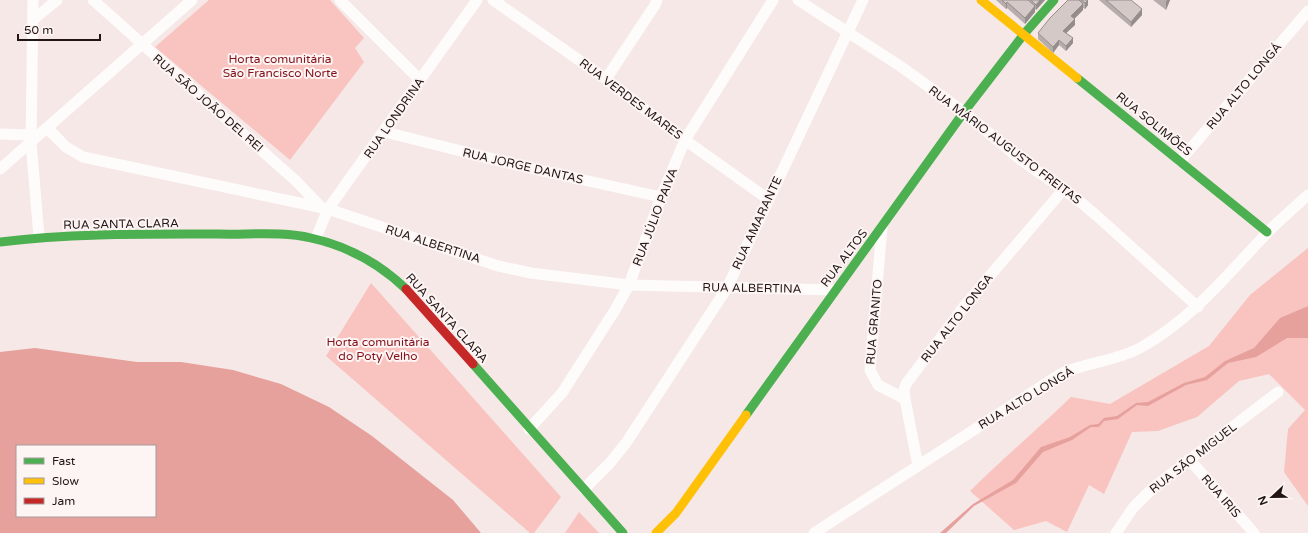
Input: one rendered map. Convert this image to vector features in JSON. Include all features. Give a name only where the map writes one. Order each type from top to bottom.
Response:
[{"type":"street","points":[[33,0],[34,19],[31,138],[39,237]]},
{"type":"street","points":[[34,19],[57,0]]},
{"type":"street","name":"RUA SÃO JOÃO DEL REI","points":[[92,0],[325,208]]},
{"type":"street","points":[[0,169],[31,138],[47,128],[192,0]]},
{"type":"street","points":[[340,0],[420,80]]},
{"type":"street","name":"RUA LONDRINA","points":[[316,238],[325,208],[385,132],[477,0]]},
{"type":"street","name":"RUA VERDES MARES","points":[[493,0],[606,79],[685,140],[768,199]]},
{"type":"street","points":[[606,79],[657,0]]},
{"type":"street","name":"RUA JÚLIO PAIVA","points":[[529,428],[562,393],[585,360],[629,285],[661,197],[685,140],[773,0]]},
{"type":"street","name":"RUA MÁRIO AUGUSTO FREITAS","points":[[798,0],[848,32],[964,112],[1021,160],[1097,216],[1198,307]]},
{"type":"street","name":"RUA AMARANTE","points":[[584,489],[609,464],[626,443],[727,288],[863,0]]},
{"type":"street","name":"RUA SOLIMÕES","points":[[981,0],[1267,232]]},
{"type":"street","name":"RUA ALTOS","points":[[656,533],[676,513],[964,112],[1024,34],[1054,0]]},
{"type":"street","name":"RUA ALTO LONGÁ","points":[[1180,161],[1308,11]]},
{"type":"street","name":"RUA ALBERTINA","points":[[47,128],[66,147],[83,157],[325,208],[498,266],[561,278],[629,285],[835,290]]},
{"type":"street","name":"RUA JORGE DANTAS","points":[[385,132],[525,167],[661,197]]},
{"type":"street","points":[[0,134],[31,138]]},
{"type":"street","name":"RUA ALTO LONGA","points":[[918,466],[905,399],[904,390],[906,384],[965,305],[1063,190]]},
{"type":"street","name":"RUA ALTO LONGÁ","points":[[814,533],[1062,373],[1080,366],[1138,349],[1168,330],[1198,307],[1267,232],[1308,195]]},
{"type":"street","name":"RUA GRANITO","points":[[882,227],[870,370],[878,384],[905,399]]},
{"type":"street","name":"RUA SANTA CLARA","points":[[0,242],[39,237],[274,234],[316,238],[367,260],[399,282],[623,533]]},
{"type":"street","name":"RUA SÃO MIGUEL","points":[[1116,533],[1133,508],[1144,496],[1189,459],[1278,392]]},
{"type":"street","name":"RUA IRIS","points":[[1189,459],[1254,533]]},
{"type":"green space","name":"Horta comunitária São Francisco Norte","points":[[209,0],[330,0],[364,38],[355,48],[364,62],[290,160],[155,47]]},
{"type":"green space","points":[[1308,248],[1308,306],[1280,319],[1288,338],[1308,338],[1308,506],[1284,472],[1288,429],[1305,410],[1269,374],[1239,381],[1197,417],[1158,431],[1132,432],[1104,494],[1089,485],[1067,532],[1046,521],[1014,530],[970,491],[1071,397],[1110,404],[1209,346],[1250,295]]},
{"type":"green space","name":"Horta comunitária do Poty Velho","points":[[371,283],[561,497],[534,533],[530,533],[326,356]]},
{"type":"green space","points":[[579,512],[599,533],[565,533]]},
{"type":"shaded area","points":[[1308,306],[1308,338],[1287,338],[1256,357],[1228,363],[1207,380],[1186,385],[1148,406],[1137,405],[1118,419],[1104,421],[1099,427],[1091,427],[1072,440],[1043,452],[1016,483],[974,506],[946,533],[940,533],[973,504],[1013,480],[1041,447],[1070,437],[1090,425],[1098,424],[1104,418],[1117,416],[1136,403],[1148,402],[1184,383],[1205,377],[1225,361],[1254,348],[1280,318]]},
{"type":"shaded area","points":[[35,348],[137,362],[181,362],[233,370],[281,384],[329,407],[372,436],[453,500],[481,533],[0,533],[0,352]]},
{"type":"building","points":[[1002,0],[1028,0],[1035,6],[1025,18],[1007,2],[1006,4]]},
{"type":"building","points":[[1031,0],[1040,0],[1036,5]]},
{"type":"building","points":[[1068,0],[1079,0],[1083,4],[1071,16],[1075,19],[1063,31],[1073,38],[1066,46],[1059,40],[1053,47],[1038,33],[1050,18]]},
{"type":"building","points":[[1081,0],[1088,0],[1085,3]]},
{"type":"building","points":[[1106,0],[1131,0],[1142,9],[1131,22]]},
{"type":"traffic: fast","points":[[746,415],[964,112],[1024,34],[1054,0]]},
{"type":"traffic: fast","points":[[1077,78],[1267,232]]},
{"type":"traffic: fast","points":[[0,242],[54,237],[109,235],[265,234],[300,236],[324,241],[350,251],[374,264],[406,289]]},
{"type":"traffic: fast","points":[[473,364],[623,533]]},
{"type":"traffic: slow","points":[[981,0],[1077,78]]},
{"type":"traffic: slow","points":[[656,533],[676,513],[746,415]]},
{"type":"traffic: jam","points":[[406,289],[473,364]]}]
